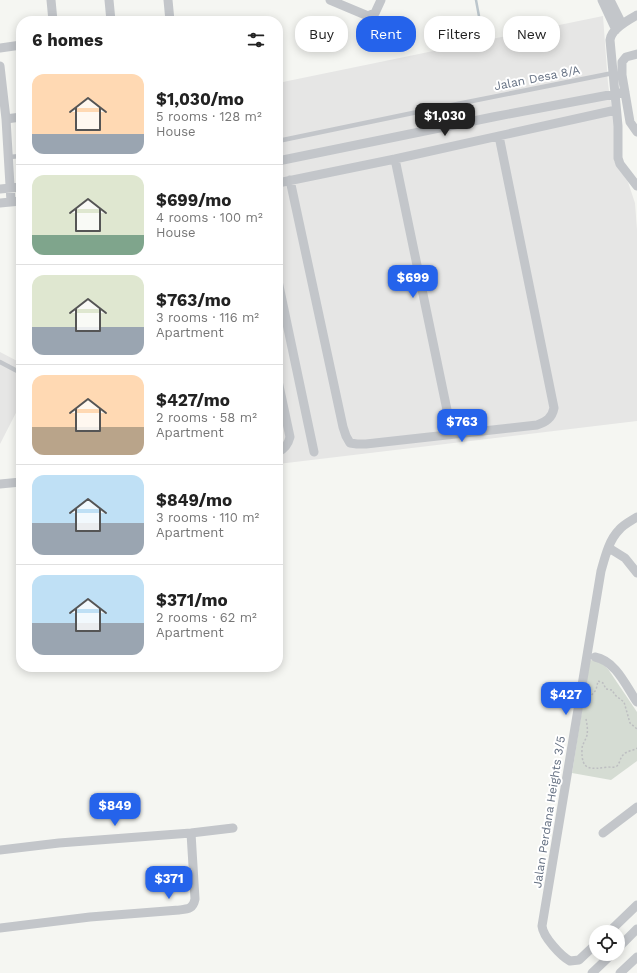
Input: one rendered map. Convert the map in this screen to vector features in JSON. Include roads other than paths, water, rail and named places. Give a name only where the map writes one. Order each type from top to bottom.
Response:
[{"type":"street","points":[[51,0],[53,16]]},
{"type":"street","points":[[109,0],[111,16]]},
{"type":"street","points":[[168,0],[170,16]]},
{"type":"street","points":[[330,0],[368,16],[375,13],[381,0]]},
{"type":"street","points":[[602,0],[619,27]]},
{"type":"street","points":[[610,0],[619,27]]},
{"type":"street","points":[[637,15],[619,27],[610,37],[618,126],[619,161],[637,186]]},
{"type":"street","points":[[0,48],[16,46]]},
{"type":"street","points":[[637,54],[626,57],[622,62],[630,122],[637,132]]},
{"type":"street","points":[[0,66],[6,119],[4,157],[11,188],[16,201],[0,203]]},
{"type":"street","points":[[283,160],[625,92]]},
{"type":"street","points":[[283,182],[395,159],[616,110]]},
{"type":"street","points":[[6,119],[16,118]]},
{"type":"street","points":[[290,180],[346,436],[350,443],[366,444],[537,425],[549,419],[554,408],[499,136]]},
{"type":"street","points":[[395,159],[452,434]]},
{"type":"street","points":[[0,189],[16,188]]},
{"type":"street","points":[[283,305],[314,452]]},
{"type":"street","points":[[283,404],[290,437],[288,444],[283,450]]},
{"type":"street","points":[[0,484],[16,482]]},
{"type":"street","name":"Jalan Perdana Heights 3/5","points":[[589,950],[578,960],[570,961],[562,955],[544,933],[542,926],[601,571],[609,548],[619,530],[637,517]]},
{"type":"street","points":[[609,548],[625,558],[637,573]]},
{"type":"street","points":[[595,657],[603,659],[613,666],[637,702]]},
{"type":"street","points":[[603,833],[637,807]]},
{"type":"street","points":[[0,850],[76,841],[191,833],[234,828]]},
{"type":"street","points":[[0,928],[79,918],[179,910],[191,907],[194,905],[195,899],[191,833]]},
{"type":"street","points":[[616,925],[637,905]]},
{"type":"street","points":[[625,941],[637,929]]},
{"type":"street","points":[[620,973],[637,957]]},
{"type":"street","points":[[592,973],[605,961]]},
{"type":"lane","name":"Jalan Desa 8/A","points":[[283,139],[613,73]]},
{"type":"lane","points":[[4,157],[16,156]]},
{"type":"lane","points":[[0,362],[16,370]]},
{"type":"waterway","points":[[476,0],[479,16]]}]
